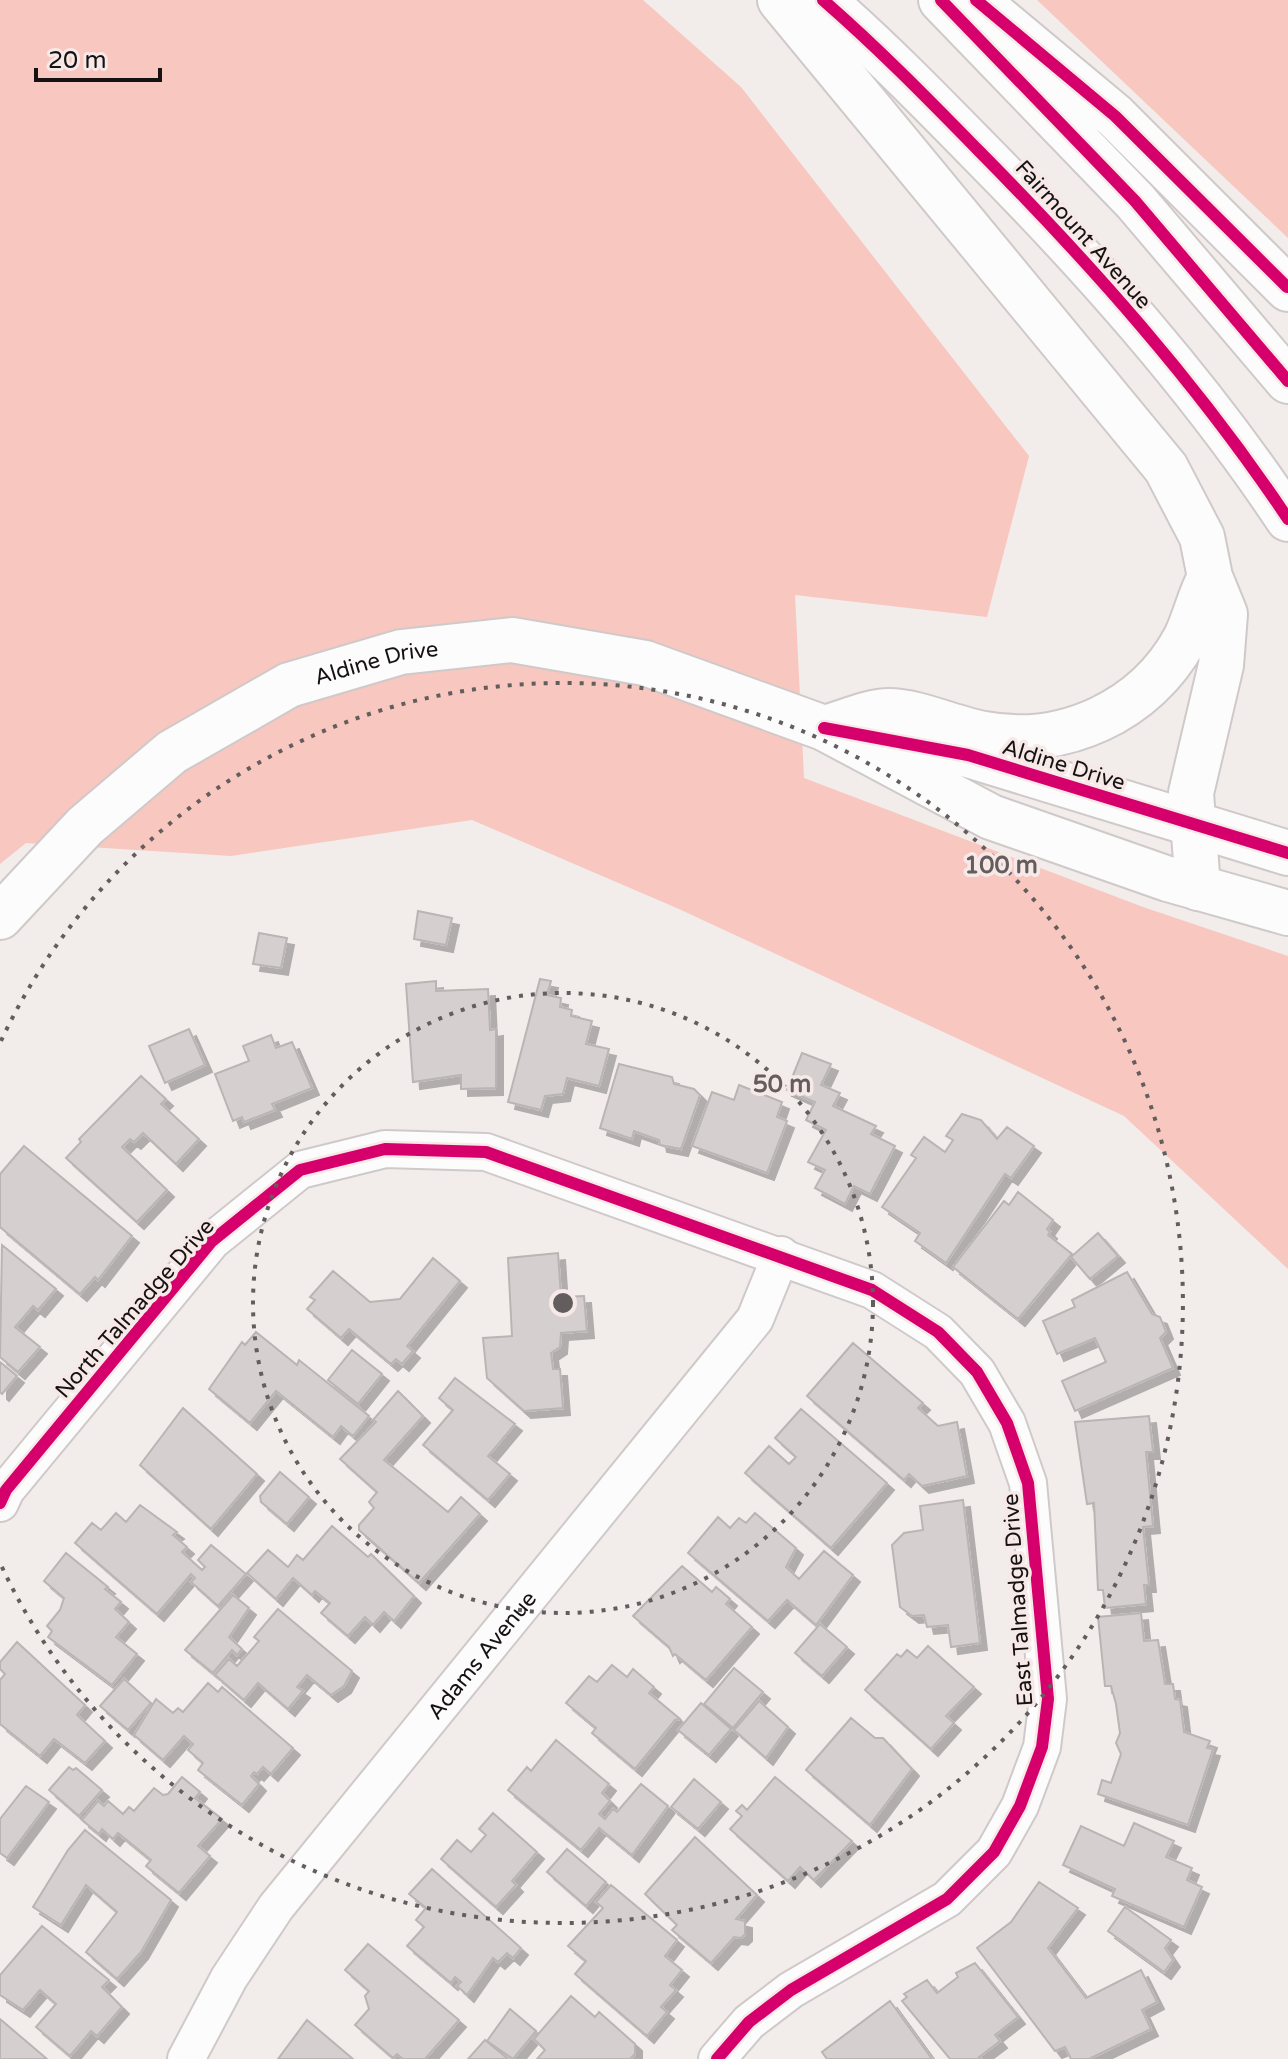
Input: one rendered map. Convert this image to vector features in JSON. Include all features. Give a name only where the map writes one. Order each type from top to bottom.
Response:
[{"type":"main road","points":[[780,0],[1166,468],[1202,537],[1210,577],[1225,614],[1221,665],[1191,793],[1198,888]]},
{"type":"main road","name":"Fairmount Avenue","points":[[823,0],[872,43],[1075,247],[1239,445],[1288,519]]},
{"type":"main road","points":[[941,0],[1135,201],[1288,381]]},
{"type":"main road","points":[[976,0],[1115,116],[1288,289]]},
{"type":"main road","points":[[824,728],[889,711],[984,735],[1026,739],[1095,724],[1134,699],[1162,671],[1185,638],[1197,602],[1210,577]]},
{"type":"main road","name":"Aldine Drive","points":[[0,917],[85,826],[172,752],[289,685],[401,652],[512,640],[645,663],[824,728],[991,817],[1198,888],[1288,913]]},
{"type":"main road","name":"Aldine Drive","points":[[824,728],[968,755],[1288,853]]},
{"type":"street","name":"North Talmadge Drive","points":[[0,1503],[6,1490],[212,1241],[300,1170],[385,1149],[486,1152],[781,1255]]},
{"type":"street","name":"Adams Avenue","points":[[186,2059],[229,1978],[276,1907],[755,1319],[781,1255]]},
{"type":"street","name":"East Talmadge Drive","points":[[717,2059],[749,2022],[791,1990],[947,1899],[994,1852],[1020,1806],[1042,1747],[1048,1699],[1028,1483],[1007,1423],[977,1372],[938,1332],[872,1290],[781,1255]]},
{"type":"shaded area","points":[[0,0],[643,0],[741,87],[1029,456],[987,617],[795,595],[804,778],[1143,907],[1288,956],[1288,1269],[1124,1116],[679,909],[472,820],[231,856],[26,843],[0,864]]},
{"type":"shaded area","points":[[1037,0],[1288,0],[1288,238]]},
{"type":"building","points":[[418,911],[452,918],[446,945],[414,939]]},
{"type":"building","points":[[259,933],[287,938],[281,968],[253,964]]},
{"type":"building","points":[[540,979],[551,981],[547,995],[561,998],[560,1007],[572,1010],[571,1016],[592,1021],[586,1044],[609,1049],[599,1086],[567,1078],[563,1094],[545,1096],[541,1110],[508,1102]]},
{"type":"building","points":[[436,981],[436,991],[488,989],[490,1030],[496,1029],[496,1088],[461,1089],[461,1075],[413,1082],[406,984]]},
{"type":"building","points":[[189,1029],[205,1065],[165,1083],[149,1046]]},
{"type":"building","points":[[271,1035],[276,1048],[292,1042],[312,1088],[272,1104],[275,1110],[244,1122],[242,1117],[233,1121],[215,1074],[249,1061],[243,1046]]},
{"type":"building","points":[[802,1053],[831,1064],[821,1085],[840,1093],[833,1106],[876,1126],[871,1134],[895,1146],[870,1194],[854,1186],[845,1204],[815,1188],[825,1170],[808,1162],[826,1130],[806,1120],[815,1102],[787,1090]]},
{"type":"building","points":[[619,1064],[672,1077],[674,1084],[694,1089],[700,1095],[681,1149],[660,1145],[659,1140],[634,1131],[632,1139],[600,1128]]},
{"type":"building","points":[[141,1076],[166,1099],[161,1104],[199,1139],[176,1164],[143,1133],[134,1142],[130,1139],[122,1147],[167,1190],[137,1222],[66,1158],[81,1142],[79,1139]]},
{"type":"building","points":[[739,1085],[782,1102],[777,1117],[787,1121],[767,1173],[692,1146],[712,1092],[734,1100]]},
{"type":"building","points":[[962,1114],[981,1120],[997,1139],[1007,1127],[1034,1146],[1011,1178],[1005,1174],[946,1263],[915,1241],[920,1233],[882,1207],[916,1158],[911,1155],[924,1137],[945,1152],[953,1140],[946,1136]]},
{"type":"building","points":[[24,1146],[132,1236],[98,1280],[95,1277],[80,1294],[0,1227],[0,1174]]},
{"type":"building","points":[[1018,1192],[1053,1220],[1047,1229],[1050,1232],[1048,1235],[1072,1254],[1018,1319],[953,1267],[1004,1201],[1009,1205]]},
{"type":"building","points":[[1098,1233],[1118,1256],[1090,1279],[1071,1257]]},
{"type":"building","points":[[2,1245],[56,1289],[38,1310],[33,1306],[15,1327],[40,1347],[18,1372],[0,1357]]},
{"type":"building","points":[[558,1253],[561,1297],[584,1296],[587,1331],[561,1333],[560,1347],[551,1353],[553,1369],[560,1369],[563,1408],[524,1411],[487,1378],[483,1338],[512,1336],[508,1258]]},
{"type":"building","points":[[433,1258],[460,1281],[407,1346],[413,1351],[402,1364],[396,1359],[391,1364],[349,1329],[341,1338],[307,1309],[315,1300],[310,1297],[333,1271],[370,1302],[400,1299]]},
{"type":"building","points":[[1127,1272],[1152,1314],[1160,1317],[1166,1332],[1160,1338],[1173,1368],[1075,1411],[1062,1381],[1106,1362],[1095,1338],[1057,1354],[1043,1321],[1075,1307],[1072,1300]]},
{"type":"building","points":[[256,1332],[297,1365],[299,1360],[369,1416],[353,1436],[341,1426],[333,1437],[276,1391],[250,1423],[209,1389],[242,1342],[245,1345]]},
{"type":"building","points":[[853,1343],[923,1403],[918,1408],[938,1426],[957,1422],[967,1476],[922,1486],[909,1474],[904,1480],[807,1396]]},
{"type":"building","points":[[352,1350],[382,1374],[358,1404],[328,1380]]},
{"type":"building","points":[[0,1362],[17,1376],[2,1394],[0,1392]]},
{"type":"building","points":[[455,1378],[515,1424],[488,1456],[510,1474],[488,1500],[423,1445],[453,1410],[439,1398]]},
{"type":"building","points":[[398,1391],[423,1416],[384,1460],[448,1512],[461,1497],[480,1514],[419,1583],[359,1530],[359,1525],[374,1508],[369,1502],[377,1492],[340,1459],[376,1422],[373,1420]]},
{"type":"building","points":[[183,1408],[257,1474],[211,1529],[140,1465]]},
{"type":"building","points":[[801,1409],[887,1483],[831,1548],[745,1473],[769,1446],[789,1464],[796,1457],[775,1438]]},
{"type":"building","points":[[1149,1416],[1153,1452],[1146,1452],[1153,1526],[1143,1527],[1149,1585],[1144,1585],[1146,1604],[1105,1608],[1103,1590],[1098,1590],[1094,1503],[1087,1504],[1075,1422]]},
{"type":"building","points":[[280,1472],[309,1497],[287,1524],[261,1502],[260,1496]]},
{"type":"building","points":[[963,1500],[980,1643],[951,1647],[948,1625],[927,1627],[924,1615],[912,1616],[900,1607],[892,1545],[904,1533],[923,1530],[920,1506]]},
{"type":"building","points":[[140,1505],[177,1532],[173,1535],[187,1547],[182,1552],[202,1570],[205,1567],[198,1560],[211,1545],[246,1574],[218,1606],[191,1582],[195,1578],[191,1574],[157,1614],[75,1543],[92,1523],[101,1530],[116,1513],[126,1522]]},
{"type":"building","points":[[755,1513],[796,1548],[786,1567],[799,1579],[824,1551],[853,1575],[816,1625],[787,1600],[768,1621],[688,1553],[718,1517],[730,1528],[739,1518],[746,1523]]},
{"type":"building","points":[[332,1526],[368,1557],[371,1554],[414,1596],[394,1621],[384,1612],[373,1625],[365,1617],[348,1636],[321,1613],[330,1603],[315,1591],[312,1595],[293,1578],[276,1599],[247,1573],[268,1550],[288,1567],[297,1555],[303,1560]]},
{"type":"building","points":[[66,1553],[108,1587],[105,1589],[121,1602],[115,1609],[129,1622],[116,1637],[137,1654],[112,1685],[48,1637],[52,1631],[47,1626],[60,1610],[64,1598],[44,1581]]},
{"type":"building","points":[[682,1566],[712,1592],[716,1587],[730,1599],[726,1604],[752,1627],[706,1680],[675,1654],[673,1656],[669,1647],[633,1616]]},
{"type":"building","points":[[233,1595],[249,1608],[229,1637],[242,1649],[237,1655],[232,1650],[213,1673],[185,1650]]},
{"type":"building","points":[[278,1609],[352,1671],[344,1686],[331,1695],[307,1675],[297,1687],[303,1691],[288,1709],[258,1683],[244,1700],[215,1675],[229,1659],[237,1666],[259,1641],[254,1637]]},
{"type":"building","points":[[1141,1613],[1144,1641],[1158,1640],[1165,1684],[1173,1684],[1175,1699],[1180,1700],[1184,1732],[1210,1741],[1207,1748],[1213,1749],[1188,1825],[1098,1794],[1102,1780],[1111,1783],[1121,1754],[1116,1743],[1120,1733],[1116,1704],[1111,1686],[1105,1686],[1098,1617]]},
{"type":"building","points":[[820,1624],[847,1647],[822,1676],[795,1653]]},
{"type":"building","points":[[17,1642],[85,1705],[77,1715],[105,1741],[85,1763],[54,1739],[40,1756],[0,1724],[0,1680],[5,1674],[0,1669],[0,1662]]},
{"type":"building","points":[[928,1646],[974,1687],[946,1716],[954,1723],[931,1749],[865,1690],[897,1654],[901,1657],[907,1650],[917,1658]]},
{"type":"building","points":[[612,1665],[627,1677],[633,1669],[654,1687],[649,1693],[680,1719],[675,1720],[635,1769],[592,1733],[596,1728],[566,1703],[589,1676],[597,1682]]},
{"type":"building","points":[[734,1668],[763,1692],[733,1728],[704,1704]]},
{"type":"building","points":[[124,1679],[151,1703],[128,1730],[100,1706]]},
{"type":"building","points":[[208,1683],[218,1692],[222,1687],[293,1748],[271,1774],[263,1767],[257,1774],[254,1772],[251,1776],[259,1784],[242,1805],[198,1770],[203,1763],[188,1750],[193,1744],[184,1736],[163,1760],[134,1735],[156,1699],[173,1713],[178,1708],[183,1712]]},
{"type":"building","points":[[759,1701],[788,1727],[766,1758],[734,1730]]},
{"type":"building","points":[[701,1703],[731,1729],[709,1755],[678,1730]]},
{"type":"building","points":[[851,1718],[875,1738],[883,1738],[912,1769],[870,1825],[806,1770]]},
{"type":"building","points":[[556,1740],[609,1784],[602,1793],[610,1801],[599,1814],[605,1819],[613,1809],[617,1812],[641,1784],[668,1806],[632,1855],[599,1828],[581,1850],[508,1790],[527,1767],[531,1771]]},
{"type":"building","points":[[69,1767],[73,1770],[76,1768],[102,1790],[79,1816],[49,1790]]},
{"type":"building","points":[[182,1777],[200,1792],[195,1798],[222,1819],[198,1846],[210,1856],[179,1893],[146,1866],[151,1860],[118,1833],[113,1839],[102,1829],[99,1834],[82,1820],[98,1801],[104,1806],[108,1801],[123,1814],[129,1807],[134,1811],[154,1788],[163,1795],[168,1794]]},
{"type":"building","points":[[775,1777],[852,1841],[814,1880],[800,1867],[788,1881],[730,1829],[742,1816],[736,1811],[742,1805],[747,1810]]},
{"type":"building","points":[[694,1779],[721,1802],[698,1829],[671,1807]]},
{"type":"building","points":[[26,1786],[49,1802],[7,1858],[0,1853],[0,1819]]},
{"type":"building","points":[[493,1813],[537,1852],[512,1881],[516,1885],[496,1907],[441,1859],[457,1840],[471,1852],[486,1835],[479,1829]]},
{"type":"building","points":[[1134,1823],[1174,1841],[1166,1857],[1192,1868],[1187,1880],[1202,1887],[1184,1927],[1112,1896],[1115,1889],[1063,1865],[1081,1826],[1124,1846]]},
{"type":"building","points":[[85,1830],[171,1900],[141,1952],[117,1979],[86,1952],[117,1912],[86,1885],[61,1925],[33,1907],[68,1850]]},
{"type":"building","points":[[695,1837],[757,1895],[736,1919],[745,1921],[745,1934],[741,1938],[734,1937],[711,1963],[672,1930],[677,1925],[645,1894]]},
{"type":"building","points":[[567,1849],[606,1882],[586,1906],[547,1872]]},
{"type":"building","points":[[432,1869],[521,1948],[513,1958],[507,1953],[498,1962],[493,1958],[467,1995],[457,1986],[461,1982],[455,1977],[451,1983],[407,1946],[424,1927],[416,1920],[426,1908],[409,1894]]},
{"type":"building","points":[[1039,1882],[1078,1908],[1048,1948],[1086,1998],[1141,1970],[1157,2002],[1142,2010],[1151,2029],[1089,2059],[1071,2059],[1065,2047],[1055,2051],[977,1948],[1011,1922]]},
{"type":"building","points":[[611,1885],[677,1940],[665,1956],[682,1970],[670,1985],[676,1990],[661,2007],[667,2012],[647,2036],[575,1974],[586,1961],[568,1946],[603,1908],[596,1902]]},
{"type":"building","points":[[1125,1907],[1171,1940],[1165,1948],[1173,1960],[1164,1972],[1108,1931]]},
{"type":"building","points":[[42,1926],[109,1980],[102,1987],[122,2007],[97,2036],[91,2031],[70,2056],[36,2027],[56,2004],[40,1990],[23,2010],[0,1995],[0,1975]]},
{"type":"building","points":[[368,1944],[459,2020],[425,2059],[403,2059],[397,2054],[393,2058],[355,2025],[369,2009],[365,1996],[369,1991],[345,1970]]},
{"type":"building","points":[[975,1963],[1018,2017],[995,2035],[1000,2041],[979,2057],[981,2059],[950,2059],[902,2001],[907,1997],[904,1994],[927,1980],[937,1993],[958,1977],[956,1973]]},
{"type":"building","points":[[571,1996],[595,2017],[599,2012],[635,2044],[635,2054],[630,2059],[537,2059],[545,2050],[534,2039]]},
{"type":"building","points":[[890,2001],[932,2059],[827,2059],[822,2052]]},
{"type":"building","points":[[510,2009],[536,2031],[513,2059],[487,2041]]},
{"type":"building","points":[[0,2019],[47,2059],[0,2059]]},
{"type":"building","points":[[307,2020],[353,2059],[278,2059]]},
{"type":"building","points":[[485,2040],[508,2059],[468,2059]]},
{"type":"cycle path","points":[[823,0],[939,110],[1101,280],[1217,420],[1288,519]]},
{"type":"cycle path","points":[[941,0],[1135,201],[1288,381]]},
{"type":"cycle path","points":[[976,0],[1115,116],[1287,287]]},
{"type":"cycle path","points":[[824,728],[968,755],[1288,853]]},
{"type":"cycle path","points":[[0,1503],[6,1490],[212,1241],[300,1170],[385,1149],[486,1152],[872,1290],[938,1332],[977,1372],[1007,1423],[1028,1483],[1048,1699],[1042,1747],[1020,1806],[994,1852],[947,1899],[791,1990],[749,2022],[717,2059]]}]
